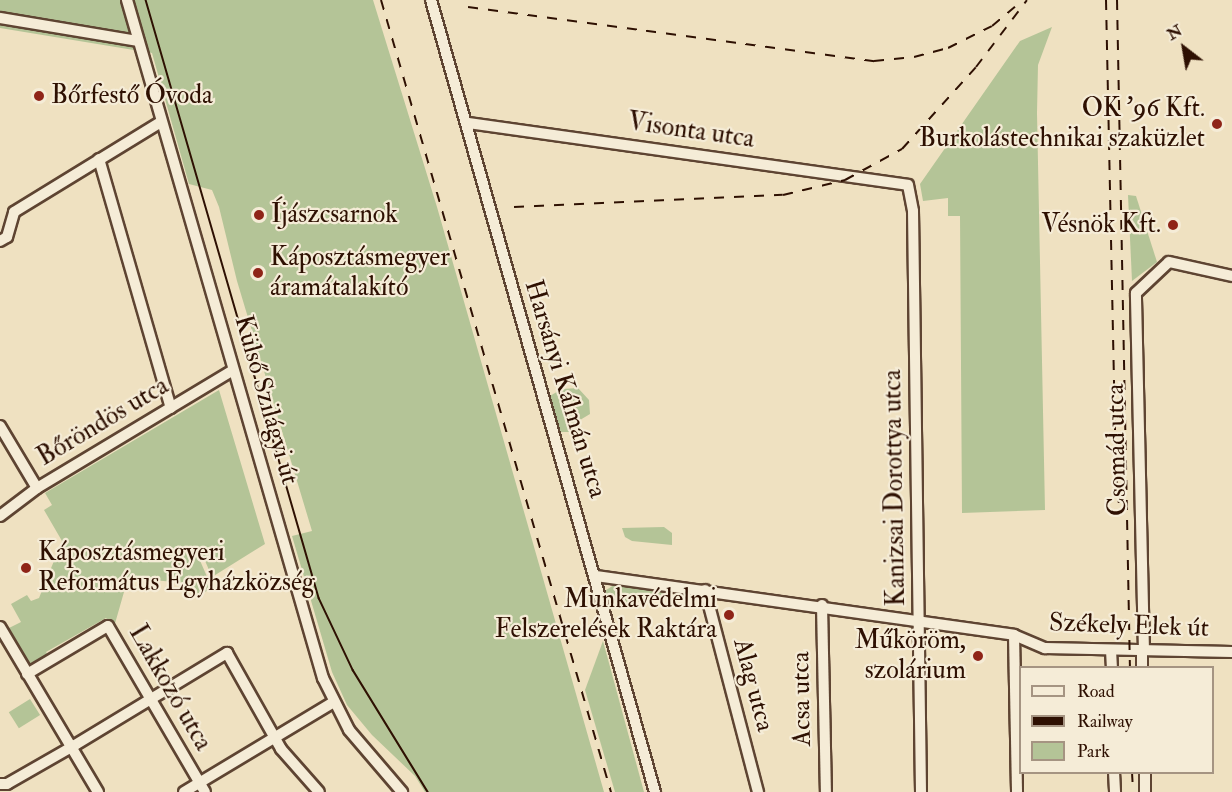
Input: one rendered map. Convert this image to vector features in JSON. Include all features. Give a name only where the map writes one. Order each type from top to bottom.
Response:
[{"type":"street","name":"Külső Szilágyi út","points":[[127,0],[233,370],[332,703],[349,730],[402,792]]},
{"type":"street","name":"Harsányi Kálmán utca","points":[[431,0],[468,123],[504,264],[521,310],[655,792]]},
{"type":"street","points":[[0,18],[138,41]]},
{"type":"street","points":[[0,242],[7,237],[14,212],[161,122]]},
{"type":"street","name":"Visonta utca","points":[[468,123],[908,185]]},
{"type":"street","points":[[99,159],[171,408]]},
{"type":"street","name":"Kanizsai Dorottya utca","points":[[908,185],[913,211],[921,792]]},
{"type":"street","name":"Csomád utca","points":[[1142,666],[1136,292],[1169,262],[1232,276]]},
{"type":"street","name":"Bőröndös utca","points":[[0,516],[37,488],[233,370]]},
{"type":"street","points":[[0,426],[37,488]]},
{"type":"street","name":"Székely Elek út","points":[[596,576],[822,605],[1014,635],[1045,648],[1232,652]]},
{"type":"street","name":"Alag utca","points":[[705,590],[758,792]]},
{"type":"street","name":"Acsa utca","points":[[822,605],[826,792]]},
{"type":"street","name":"Lakkozó utca","points":[[27,674],[108,626],[202,787]]},
{"type":"street","points":[[2,631],[98,792]]},
{"type":"street","points":[[1014,635],[1017,792]]},
{"type":"street","points":[[1111,650],[1112,666]]},
{"type":"street","points":[[0,784],[7,784],[72,748],[153,701],[227,653],[274,738],[319,792]]},
{"type":"street","points":[[184,792],[202,787],[274,738],[332,703]]},
{"type":"street","points":[[1114,774],[1115,792]]},
{"type":"street","points":[[1144,774],[1145,792]]},
{"type":"green space","points":[[0,0],[373,0],[437,207],[604,792],[425,792],[415,776],[372,735],[347,705],[332,672],[292,536],[312,531],[237,281],[219,207],[212,190],[189,184],[152,53],[0,28]]},
{"type":"green space","points":[[1052,27],[1038,65],[1037,113],[1045,510],[962,513],[960,216],[948,216],[948,198],[923,201],[920,184],[1020,41]]},
{"type":"green space","points":[[1128,195],[1136,196],[1157,262],[1132,281]]},
{"type":"green space","points":[[578,388],[589,400],[590,414],[575,423],[573,432],[559,432],[548,397],[562,389]]},
{"type":"green space","points":[[219,390],[265,544],[212,577],[203,556],[198,556],[212,588],[196,597],[187,583],[128,578],[114,627],[106,618],[46,652],[49,657],[32,667],[9,628],[21,622],[11,604],[27,595],[31,601],[39,598],[62,541],[44,510],[52,505],[45,493]]},
{"type":"green space","points":[[664,527],[672,533],[672,545],[632,541],[625,537],[622,528]]},
{"type":"green space","points":[[614,585],[676,589],[677,593],[607,609],[603,592]]},
{"type":"green space","points":[[603,641],[644,792],[615,792],[585,690]]},
{"type":"green space","points":[[30,699],[40,715],[19,728],[9,712]]},
{"type":"tram line","points":[[146,0],[319,598],[353,670],[428,792]]},
{"type":"railway","points":[[381,0],[611,792]]},
{"type":"railway","points":[[514,207],[783,195],[845,180],[902,149],[976,67],[1027,0]]},
{"type":"railway","points":[[1106,0],[1116,473],[1120,515]]},
{"type":"railway","points":[[1117,0],[1130,666]]},
{"type":"railway","points":[[468,7],[874,61],[914,57],[948,48],[992,26],[1015,7]]},
{"type":"railway","points":[[1132,774],[1133,792]]},
{"type":"place","name":"Bőrfestő Óvoda","points":[[39,96]]},
{"type":"place","name":"OK '96 Kft. Burkolástechnikai szaküzlet","points":[[1217,124]]},
{"type":"place","name":"Íjászcsarnok","points":[[259,215]]},
{"type":"place","name":"Vésnök Kft.","points":[[1173,225]]},
{"type":"place","name":"Káposztásmegyer áramátalakító","points":[[258,273]]},
{"type":"place","name":"Káposztásmegyeri Református Egyházközség","points":[[26,568]]},
{"type":"place","name":"Munkavédelmi Felszerelések Raktára","points":[[729,615]]},
{"type":"place","name":"Műköröm, szolárium","points":[[978,656]]}]
